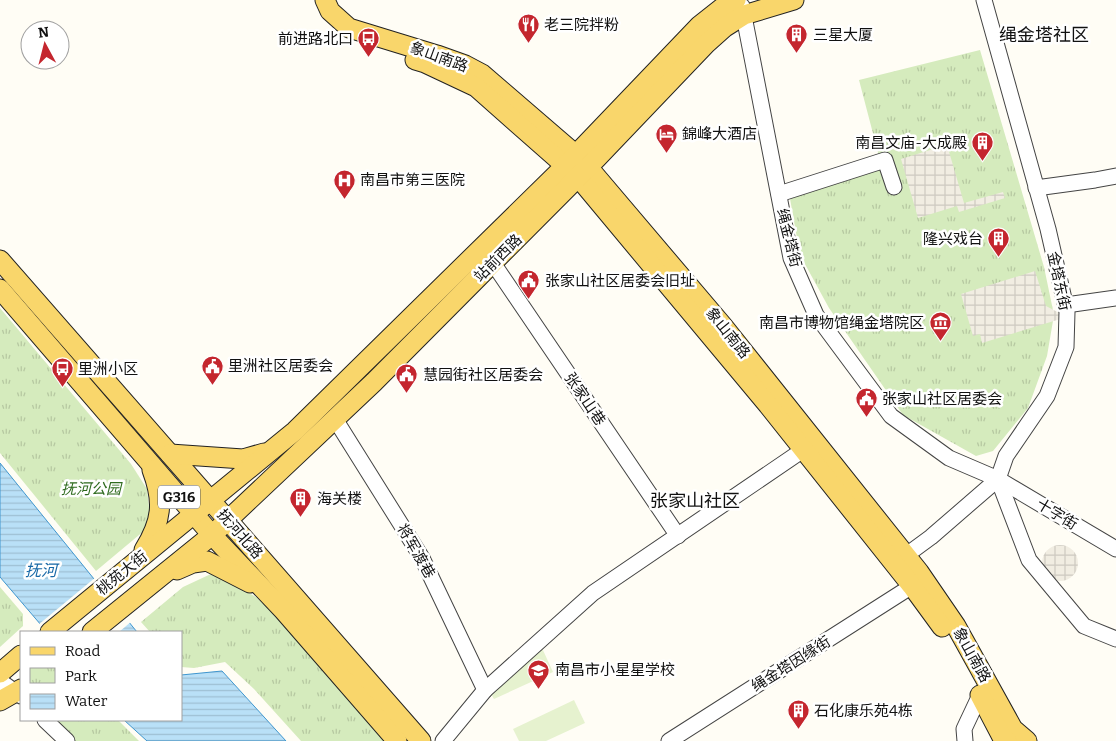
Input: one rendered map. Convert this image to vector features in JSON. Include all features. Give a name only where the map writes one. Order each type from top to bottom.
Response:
[{"type":"main road","name":"象山南路","points":[[314,0],[328,25],[343,39],[425,63],[476,87],[577,166],[803,450],[956,626],[985,692],[1002,737],[1007,741]]},
{"type":"main road","name":"象山南路","points":[[325,0],[330,12],[349,28],[438,54],[482,74],[577,166],[723,326],[900,560],[912,586],[985,692],[1013,729],[1027,741]]},
{"type":"main road","name":"站前西路","points":[[194,514],[272,450],[324,404],[725,27],[740,5],[794,0]]},
{"type":"main road","name":"站前西路","points":[[212,535],[374,382],[493,263],[577,166]]},
{"type":"main road","name":"抚河北路","points":[[0,260],[421,741]]},
{"type":"main road","name":"抚河北路","points":[[0,289],[212,535],[268,594],[397,741]]},
{"type":"main road","points":[[170,454],[243,459],[272,450]]},
{"type":"main road","points":[[138,560],[152,538],[160,515],[159,489],[150,464]]},
{"type":"main road","name":"桃苑大街","points":[[51,631],[194,514]]},
{"type":"main road","name":"桃苑大街","points":[[93,631],[212,535]]},
{"type":"main road","points":[[159,578],[193,563],[207,561],[268,594]]},
{"type":"main road","points":[[0,673],[20,656]]},
{"type":"main road","points":[[0,701],[20,693]]},
{"type":"street","name":"金塔东街","points":[[900,560],[931,537],[998,478],[1006,456],[1047,396],[1066,347],[1066,305],[984,0]]},
{"type":"street","name":"绳金塔街","points":[[740,5],[791,258],[816,315],[891,416],[949,458],[998,478]]},
{"type":"street","points":[[779,194],[885,160],[894,187]]},
{"type":"street","points":[[1036,188],[1116,176]]},
{"type":"street","name":"张家山巷","points":[[493,263],[678,536]]},
{"type":"street","points":[[1066,305],[1116,298]]},
{"type":"street","name":"将军渡巷","points":[[335,419],[422,558],[486,690]]},
{"type":"street","points":[[443,741],[486,690],[593,593],[803,450]]},
{"type":"street","points":[[998,478],[1029,560],[1084,626],[1116,639]]},
{"type":"street","name":"十字街","points":[[998,478],[1116,549]]},
{"type":"street","points":[[669,741],[912,586]]},
{"type":"street","points":[[0,681],[20,693]]},
{"type":"street","points":[[965,741],[964,729],[985,692]]},
{"type":"street","points":[[47,721],[67,741]]},
{"type":"green space","points":[[980,50],[1044,267],[1054,315],[1047,356],[1028,408],[993,451],[976,456],[903,415],[829,308],[800,255],[789,193],[881,164],[859,80]]},
{"type":"green space","name":"抚河公园","points":[[0,308],[131,464],[147,489],[151,525],[96,571],[0,453]]},
{"type":"green space","points":[[213,573],[256,597],[293,630],[389,741],[301,741],[254,689],[225,662],[194,668],[182,667],[182,631],[149,631],[141,622],[183,587]]},
{"type":"green space","points":[[0,587],[23,614],[23,626],[0,647]]},
{"type":"green space","points":[[542,648],[553,672],[494,699],[491,694]]},
{"type":"green space","points":[[574,700],[585,723],[546,741],[519,741],[513,729]]},
{"type":"green space","points":[[54,721],[119,721],[139,741],[72,741]]},
{"type":"shaded area","points":[[945,138],[964,203],[1003,192],[1005,198],[959,212],[957,206],[918,218],[901,159],[943,146],[942,139]]},
{"type":"shaded area","points":[[1035,271],[1046,306],[1067,317],[982,343],[980,334],[973,336],[961,294]]},
{"type":"shaded area","points":[[1060,545],[1073,550],[1078,563],[1073,576],[1060,581],[1047,576],[1042,563],[1047,550]]},
{"type":"water","name":"抚河","points":[[0,463],[136,631],[46,631],[0,577]]},
{"type":"water","points":[[222,671],[286,741],[147,741],[125,721],[182,721],[182,675]]},
{"type":"pier","points":[[96,577],[132,621],[120,631],[43,631],[38,625]]},
{"type":"place","name":"老三院拌粉","points":[[528,44]]},
{"type":"place","name":"三星大厦","points":[[797,54]]},
{"type":"place","name":"前进路北口","points":[[369,58]]},
{"type":"place","name":"錦峰大酒店","points":[[666,153]]},
{"type":"place","name":"南昌文庙-大成殿","points":[[983,162]]},
{"type":"place","name":"南昌市第三医院","points":[[344,199]]},
{"type":"place","name":"隆兴戏台","points":[[999,258]]},
{"type":"place","name":"张家山社区居委会旧址","points":[[529,300]]},
{"type":"place","name":"南昌市博物馆绳金塔院区","points":[[940,342]]},
{"type":"place","name":"里洲社区居委会","points":[[212,385]]},
{"type":"place","name":"里洲小区","points":[[62,388]]},
{"type":"place","name":"慧园街社区居委会","points":[[407,394]]},
{"type":"place","name":"张家山社区居委会","points":[[866,418]]},
{"type":"place","name":"海关楼","points":[[301,518]]},
{"type":"place","name":"南昌市小星星学校","points":[[539,689]]},
{"type":"place","name":"石化康乐苑4栋","points":[[798,730]]},
{"type":"district","name":"绳金塔社区","points":[[1044,35]]},
{"type":"district","name":"张家山社区","points":[[695,501]]}]
